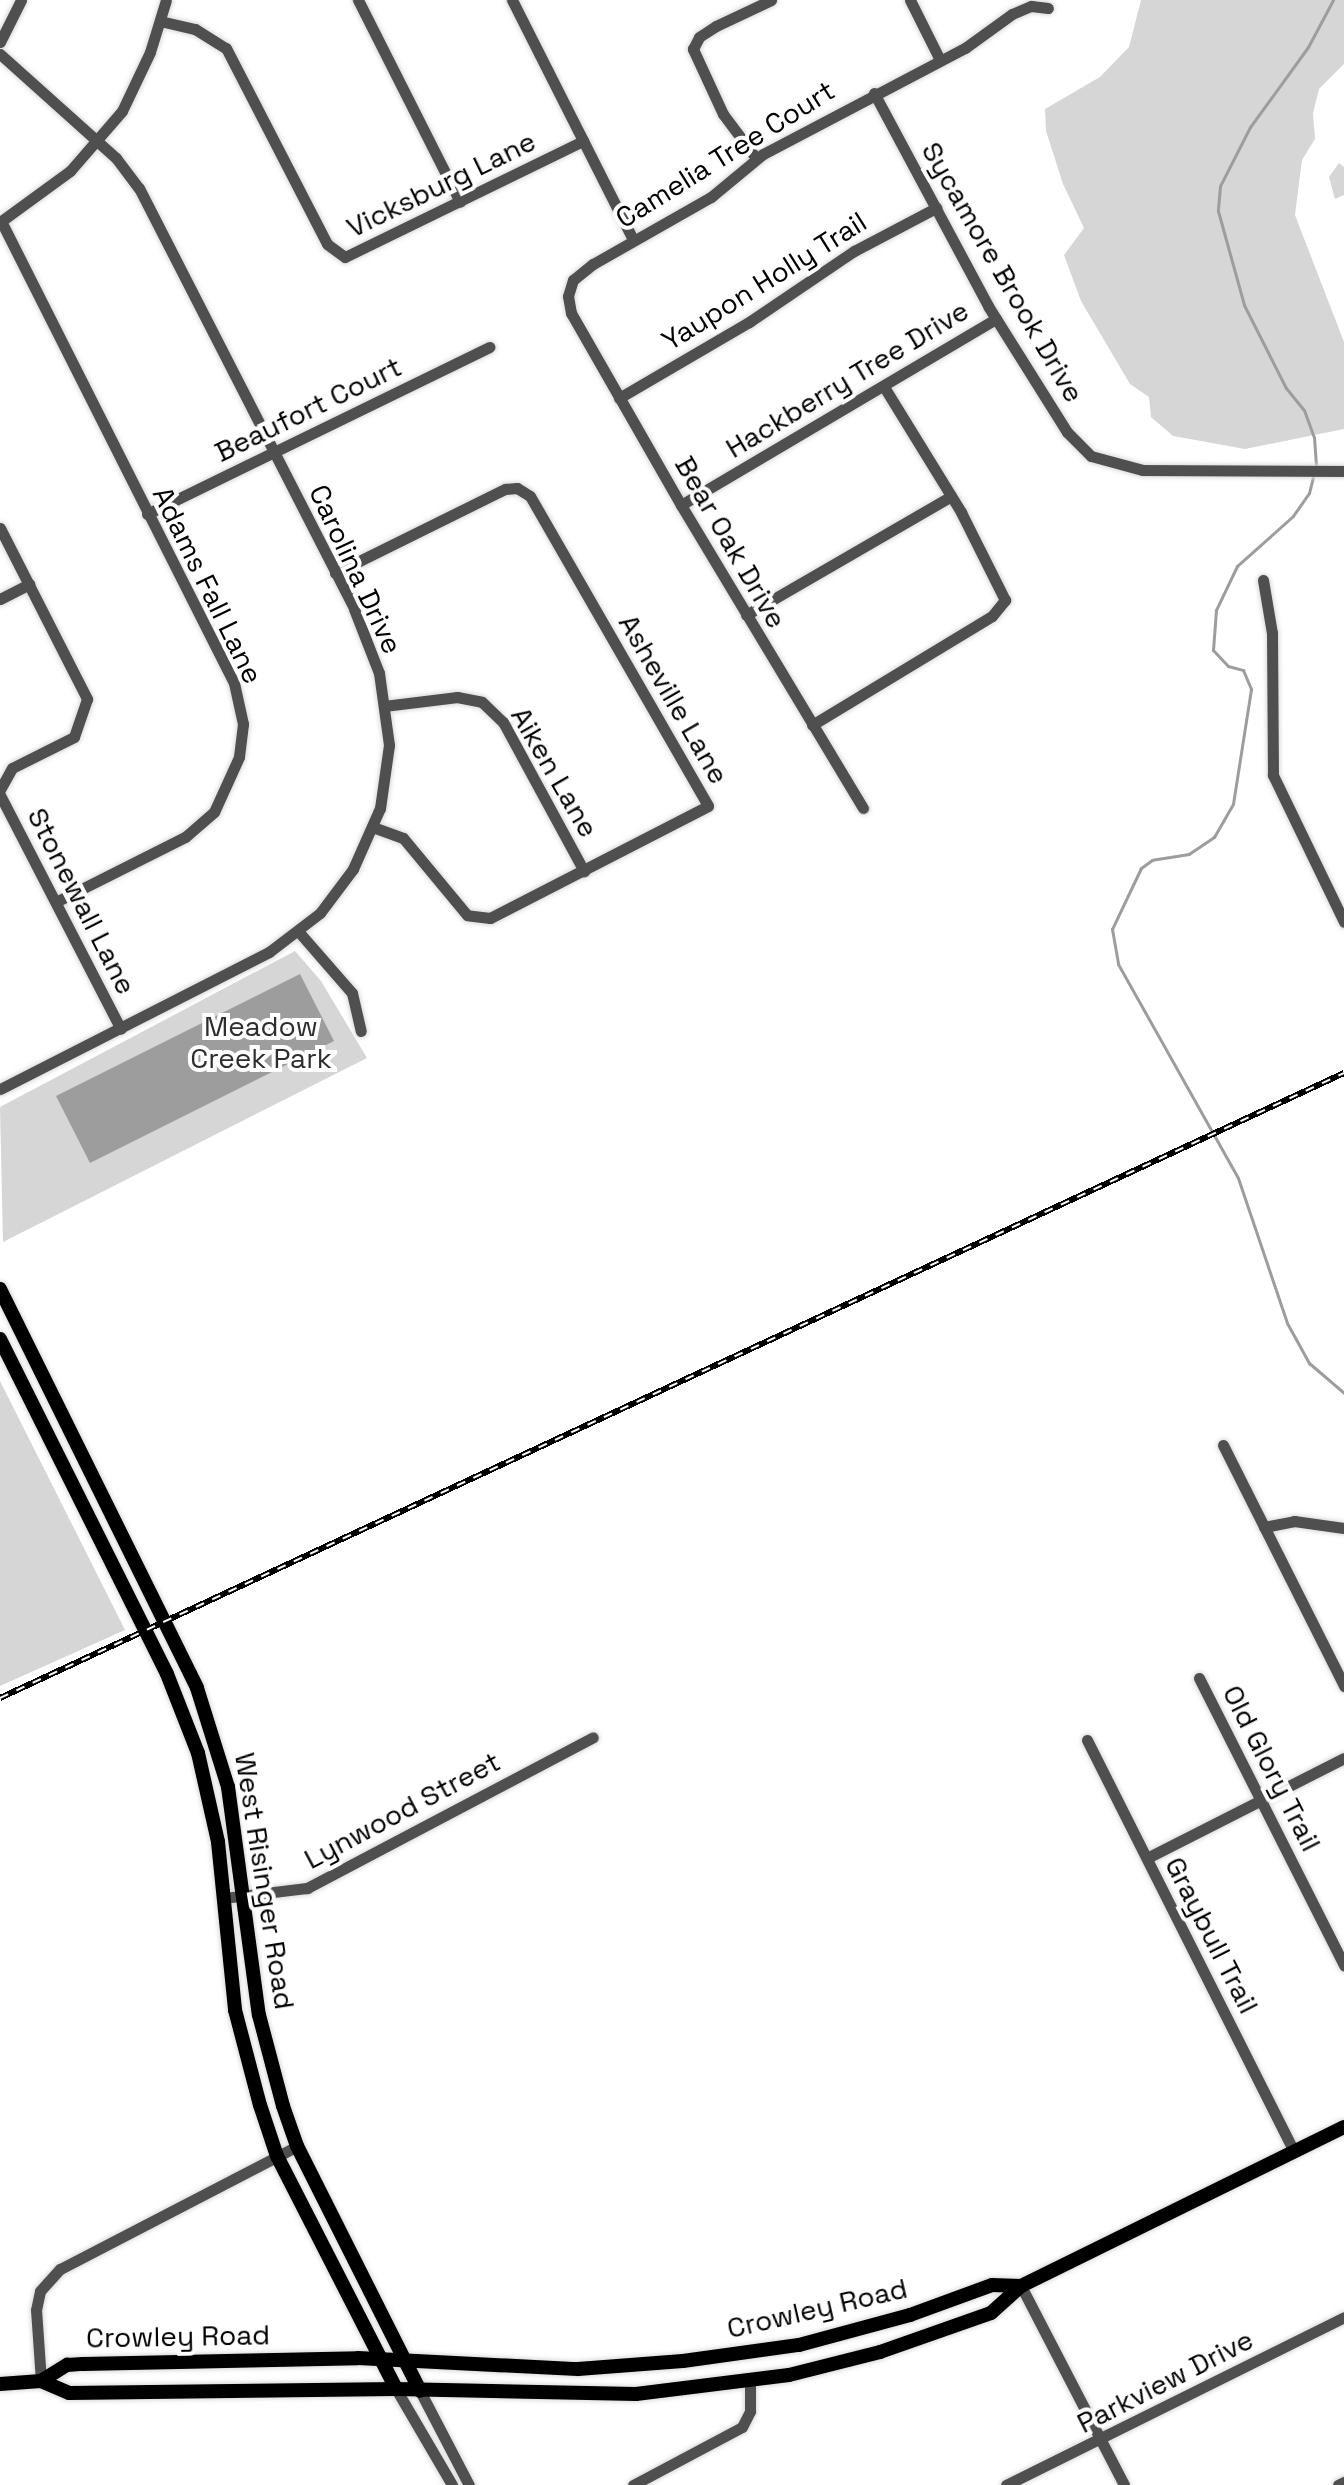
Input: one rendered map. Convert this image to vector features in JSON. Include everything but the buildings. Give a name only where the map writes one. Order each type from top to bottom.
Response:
[{"type":"main road","name":"West Risinger Road","points":[[0,1289],[197,1688],[228,1787],[259,2015],[297,2146],[420,2391]]},
{"type":"main road","points":[[0,1330],[9,1342],[28,1345]]},
{"type":"main road","name":"West Risinger Road","points":[[0,1339],[167,1674],[198,1753],[224,1898],[235,2010],[277,2156],[396,2389]]},
{"type":"main road","name":"Crowley Road","points":[[41,2381],[69,2393],[396,2389],[636,2394],[750,2381],[933,2335],[1002,2308],[1021,2286],[1344,2127]]},
{"type":"main road","name":"Crowley Road","points":[[41,2381],[67,2365],[83,2364],[381,2358],[578,2369],[683,2361],[799,2345],[910,2315],[992,2285],[1021,2286]]},
{"type":"main road","points":[[0,2384],[41,2381]]},
{"type":"street","points":[[0,42],[21,0]]},
{"type":"street","points":[[1,222],[60,179],[122,111],[166,0]]},
{"type":"street","points":[[358,0],[460,202]]},
{"type":"street","points":[[512,0],[633,240]]},
{"type":"street","points":[[756,158],[723,114],[693,49],[699,37],[771,0]]},
{"type":"street","points":[[910,0],[939,58]]},
{"type":"street","name":"Camelia Tree Court","points":[[568,296],[573,280],[633,240],[711,197],[756,158],[939,58],[965,48],[1012,14],[1031,6],[1048,8]]},
{"type":"street","name":"Vicksburg Lane","points":[[160,21],[195,29],[226,48],[334,252],[354,256],[583,141]]},
{"type":"street","name":"Carolina Drive","points":[[0,54],[97,141],[139,188],[335,573],[379,673],[389,745],[380,808],[353,869],[298,931],[269,952],[0,1089]]},
{"type":"street","name":"Sycamore Brook Drive","points":[[874,93],[996,319],[1067,432],[1091,456],[1143,470],[1344,471]]},
{"type":"street","name":"Yaupon Holly Trail","points":[[619,398],[749,322],[854,251],[936,208]]},
{"type":"street","name":"Adams Fall Lane","points":[[1,222],[234,683],[243,724],[239,757],[214,812],[185,837],[56,902]]},
{"type":"street","name":"Bear Oak Drive","points":[[568,296],[571,313],[619,398],[863,808]]},
{"type":"street","name":"Hackberry Tree Drive","points":[[681,505],[996,319]]},
{"type":"street","name":"Beaufort Court","points":[[147,514],[489,347]]},
{"type":"street","points":[[812,725],[1001,608],[1003,592],[951,496],[884,387]]},
{"type":"street","name":"Asheville Lane","points":[[335,573],[505,489],[517,488],[530,496],[708,806],[490,918],[467,915],[403,838],[372,827]]},
{"type":"street","points":[[746,615],[951,496]]},
{"type":"street","name":"Stonewall Lane","points":[[0,528],[87,699],[74,737],[12,768],[0,792],[121,1029]]},
{"type":"street","points":[[1263,580],[1272,633],[1273,775],[1344,922]]},
{"type":"street","points":[[0,599],[29,584]]},
{"type":"street","name":"Aiken Lane","points":[[384,706],[457,697],[482,702],[503,722],[584,871]]},
{"type":"street","points":[[298,931],[352,993],[361,1031]]},
{"type":"street","points":[[1223,1445],[1344,1686]]},
{"type":"street","points":[[1264,1527],[1294,1521],[1344,1528]]},
{"type":"street","name":"Old Glory Trail","points":[[1199,1678],[1344,1965]]},
{"type":"street","name":"Lynwood Street","points":[[224,1898],[307,1888],[593,1737]]},
{"type":"street","name":"Graybull Trail","points":[[1087,1740],[1294,2152]]},
{"type":"street","points":[[1147,1858],[1344,1758]]},
{"type":"street","points":[[41,2381],[36,2310],[40,2291],[49,2279],[106,2243],[297,2146]]},
{"type":"street","points":[[1021,2286],[1124,2485]]},
{"type":"street","name":"Parkview Drive","points":[[1006,2485],[1101,2441],[1344,2317]]},
{"type":"street","name":"Crowley Road","points":[[633,2485],[742,2427],[750,2411],[750,2381]]},
{"type":"street","name":"West Risinger Road","points":[[396,2389],[452,2485]]},
{"type":"street","name":"West Risinger Road","points":[[420,2391],[469,2485]]},
{"type":"street","points":[[1338,2485],[1344,2482]]},
{"type":"green space","points":[[1141,0],[1344,0],[1344,64],[1319,89],[1313,113],[1315,139],[1302,160],[1295,215],[1344,342],[1344,429],[1245,449],[1173,436],[1151,417],[1149,397],[1130,384],[1081,301],[1064,255],[1084,228],[1063,184],[1046,131],[1045,109],[1100,77],[1129,47]]},
{"type":"green space","points":[[1339,163],[1344,167],[1344,195],[1335,199],[1329,177]]},
{"type":"green space","name":"Meadow Creek Park","points":[[295,951],[321,981],[367,1058],[3,1242],[0,1107]]},
{"type":"green space","points":[[0,1381],[125,1630],[0,1686]]},
{"type":"shaded area","points":[[300,974],[334,1041],[90,1163],[56,1096]]},
{"type":"waterway","points":[[1333,0],[1308,47],[1250,127],[1220,186],[1218,211],[1244,305],[1286,388],[1304,410],[1314,437],[1316,465],[1309,493],[1293,516],[1237,566],[1216,610],[1213,650],[1228,666],[1243,670],[1251,689],[1233,804],[1214,837],[1189,854],[1152,860],[1141,868],[1112,929],[1118,964],[1238,1178],[1287,1323],[1309,1363],[1344,1393]]},
{"type":"railway","points":[[0,1698],[1344,1073]]}]
